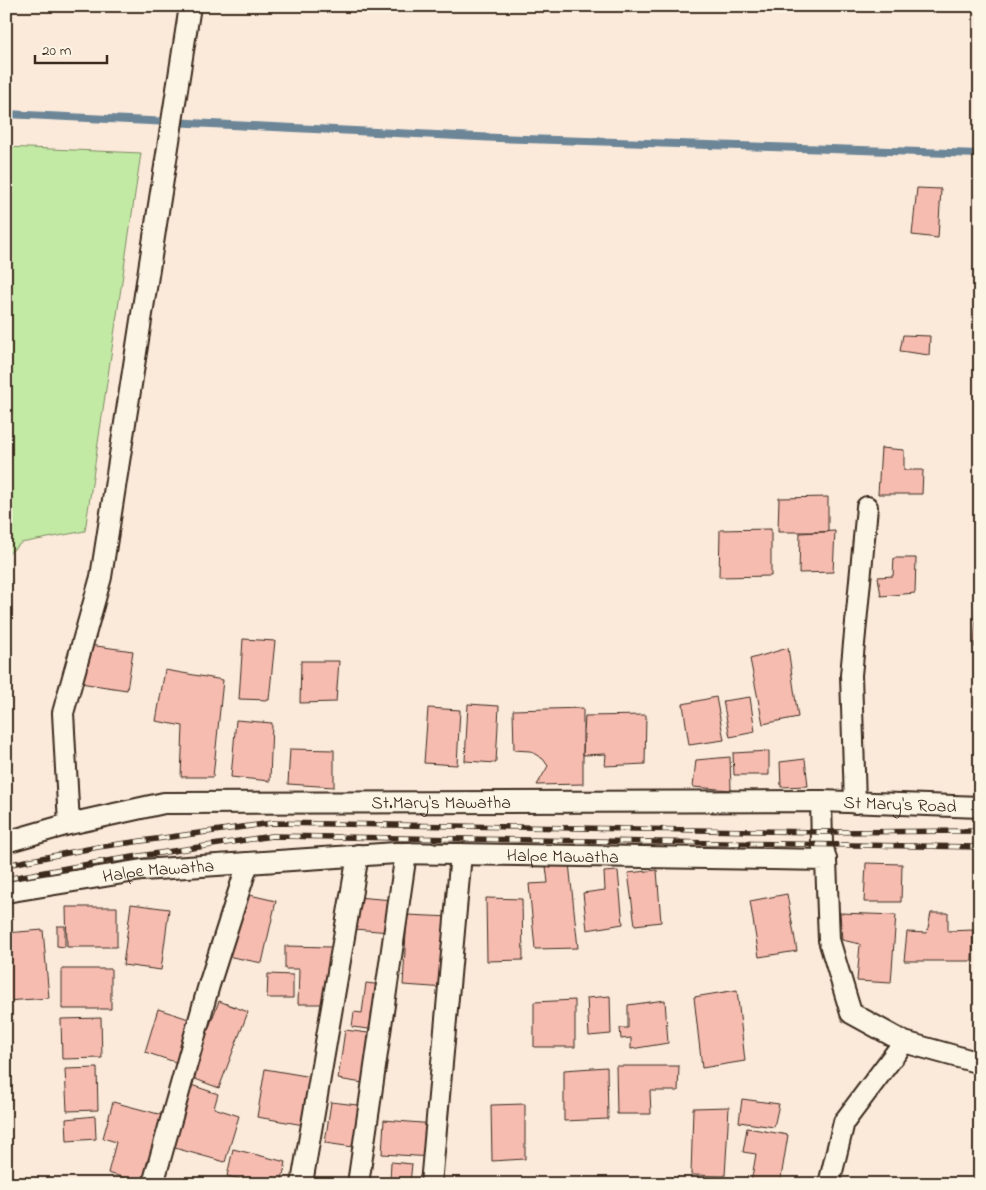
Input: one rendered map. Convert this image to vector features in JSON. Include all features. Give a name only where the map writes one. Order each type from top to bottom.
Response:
[{"type":"street","points":[[69,824],[63,713],[101,577],[190,6]]},
{"type":"street","points":[[855,803],[851,675],[867,508]]},
{"type":"street","points":[[821,801],[822,843],[826,860],[830,940],[851,1013],[904,1042],[980,1062]]},
{"type":"street","name":"St.Mary's Mawatha","points":[[6,842],[69,824],[164,803],[821,801]]},
{"type":"street","name":"St Mary's Road","points":[[821,801],[980,807]]},
{"type":"street","points":[[358,1184],[406,853]]},
{"type":"street","name":"Halpe Mawatha","points":[[6,892],[142,870],[406,853],[826,860]]},
{"type":"street","points":[[431,1184],[461,854]]},
{"type":"street","points":[[302,1183],[358,855]]},
{"type":"street","points":[[153,1184],[209,985],[248,863]]},
{"type":"street","points":[[829,1184],[844,1122],[904,1042]]},
{"type":"green space","points":[[6,147],[141,153],[85,531],[21,543],[6,556]]},
{"type":"building","points":[[917,188],[941,189],[938,238],[912,235]]},
{"type":"building","points":[[903,335],[930,336],[929,355],[900,351]]},
{"type":"building","points":[[881,448],[904,450],[904,470],[923,470],[922,494],[878,494]]},
{"type":"building","points":[[828,497],[828,532],[778,532],[779,498]]},
{"type":"building","points":[[771,529],[771,576],[719,577],[720,530]]},
{"type":"building","points":[[835,531],[833,572],[799,573],[800,533]]},
{"type":"building","points":[[894,558],[916,558],[915,593],[881,596],[878,577],[893,576]]},
{"type":"building","points":[[978,580],[980,580],[980,647],[974,647]]},
{"type":"building","points":[[243,639],[275,641],[269,700],[239,699]]},
{"type":"building","points":[[89,645],[133,651],[127,690],[80,683]]},
{"type":"building","points":[[788,648],[798,717],[763,724],[750,659]]},
{"type":"building","points":[[301,661],[339,661],[336,702],[300,703]]},
{"type":"building","points":[[165,670],[223,680],[213,777],[181,777],[183,726],[156,721]]},
{"type":"building","points":[[716,697],[724,740],[689,745],[683,704]]},
{"type":"building","points":[[750,697],[755,732],[730,737],[723,701]]},
{"type":"building","points":[[468,704],[499,706],[496,763],[465,761]]},
{"type":"building","points":[[428,708],[460,710],[457,765],[424,763]]},
{"type":"building","points":[[583,708],[583,784],[537,785],[548,766],[543,759],[530,751],[514,750],[513,710]]},
{"type":"building","points":[[646,715],[645,764],[605,766],[606,754],[583,755],[585,716]]},
{"type":"building","points":[[236,720],[272,723],[270,781],[231,777]]},
{"type":"building","points":[[290,749],[334,750],[334,787],[288,784]]},
{"type":"building","points":[[769,751],[769,775],[734,775],[733,753]]},
{"type":"building","points":[[730,757],[731,790],[693,787],[696,760]]},
{"type":"building","points":[[805,759],[808,786],[781,787],[780,762]]},
{"type":"building","points":[[569,863],[578,948],[535,949],[529,884],[548,883],[546,866]]},
{"type":"building","points":[[866,863],[902,864],[901,902],[864,902]]},
{"type":"building","points":[[657,870],[661,922],[635,925],[628,873]]},
{"type":"building","points":[[618,871],[623,924],[587,930],[583,893],[605,890],[604,872]]},
{"type":"building","points":[[241,893],[276,901],[262,963],[227,956]]},
{"type":"building","points":[[787,894],[797,951],[759,957],[750,901]]},
{"type":"building","points":[[356,897],[393,900],[390,932],[354,929]]},
{"type":"building","points":[[486,898],[522,899],[523,960],[487,961]]},
{"type":"building","points":[[131,904],[169,909],[161,970],[123,965]]},
{"type":"building","points":[[66,907],[117,907],[117,947],[67,947]]},
{"type":"building","points":[[840,913],[896,915],[891,983],[857,981],[860,944],[842,940]]},
{"type":"building","points":[[931,913],[948,913],[948,931],[973,930],[972,961],[904,961],[907,932],[927,933]]},
{"type":"building","points":[[407,915],[451,917],[447,988],[403,985]]},
{"type":"building","points":[[57,926],[65,926],[65,947],[57,946]]},
{"type":"building","points":[[43,930],[49,998],[6,1001],[6,933]]},
{"type":"building","points":[[285,946],[331,947],[329,1004],[298,1004],[299,969],[285,969]]},
{"type":"building","points":[[62,969],[111,969],[111,1009],[62,1009]]},
{"type":"building","points":[[268,974],[293,975],[293,998],[267,998]]},
{"type":"building","points":[[366,983],[383,985],[377,1030],[352,1027],[354,1012],[362,1013]]},
{"type":"building","points":[[737,990],[745,1061],[702,1068],[694,997]]},
{"type":"building","points":[[610,996],[611,1034],[589,1036],[587,998]]},
{"type":"building","points":[[575,1000],[575,1047],[534,1047],[534,1002]]},
{"type":"building","points":[[665,1000],[668,1043],[631,1049],[631,1038],[621,1039],[620,1028],[628,1028],[628,1005]]},
{"type":"building","points":[[219,1001],[248,1012],[219,1088],[190,1077]]},
{"type":"building","points":[[158,1009],[195,1021],[181,1064],[145,1052]]},
{"type":"building","points":[[101,1018],[102,1058],[62,1059],[61,1019]]},
{"type":"building","points":[[345,1030],[376,1034],[369,1084],[338,1079]]},
{"type":"building","points":[[616,1066],[679,1066],[678,1091],[650,1091],[651,1114],[617,1114]]},
{"type":"building","points":[[607,1067],[608,1119],[564,1121],[564,1070]]},
{"type":"building","points":[[97,1068],[98,1110],[67,1111],[65,1069]]},
{"type":"building","points":[[265,1069],[312,1077],[304,1125],[257,1117]]},
{"type":"building","points":[[191,1085],[218,1094],[214,1108],[239,1116],[225,1162],[171,1147]]},
{"type":"building","points":[[742,1099],[779,1104],[774,1127],[739,1122]]},
{"type":"building","points":[[113,1102],[166,1116],[143,1183],[108,1173],[116,1142],[103,1138]]},
{"type":"building","points":[[331,1102],[366,1106],[360,1148],[325,1143]]},
{"type":"building","points":[[525,1104],[525,1159],[492,1161],[491,1105]]},
{"type":"building","points":[[729,1107],[725,1176],[691,1175],[693,1108]]},
{"type":"building","points":[[95,1116],[96,1139],[67,1141],[66,1119]]},
{"type":"building","points":[[384,1120],[434,1124],[432,1157],[382,1154]]},
{"type":"building","points":[[747,1128],[788,1135],[780,1184],[751,1183],[756,1154],[743,1152]]},
{"type":"building","points":[[233,1149],[286,1162],[281,1184],[260,1184],[227,1176]]},
{"type":"building","points":[[391,1162],[412,1164],[410,1183],[390,1181]]},
{"type":"building","points":[[927,1180],[950,1184],[926,1184]]},
{"type":"waterway","points":[[6,114],[498,138],[980,154]]},
{"type":"railway","points":[[6,865],[98,847],[272,823],[823,832],[980,831]]},
{"type":"railway","points":[[6,879],[100,862],[272,836],[980,847]]}]
